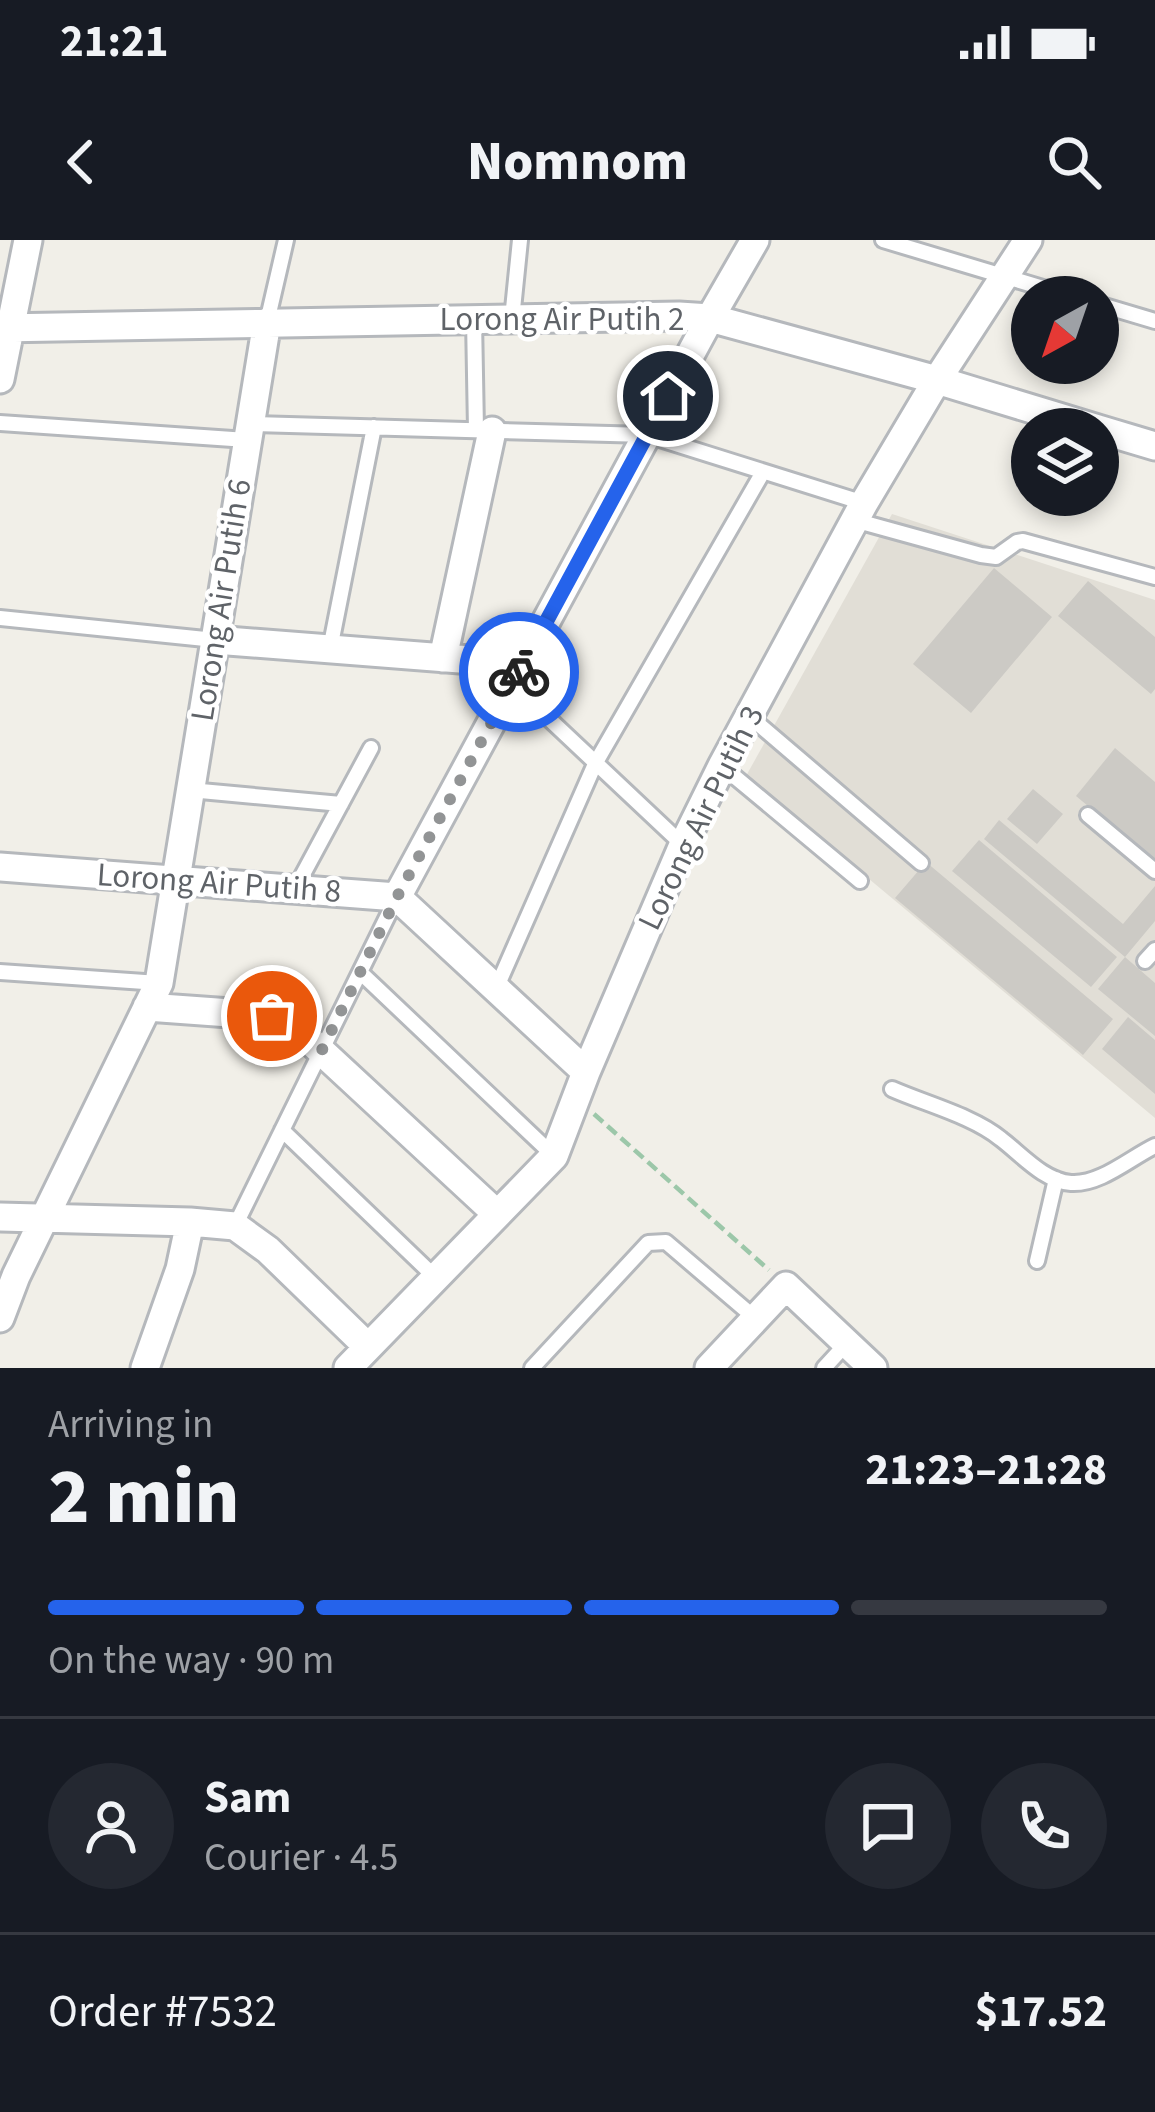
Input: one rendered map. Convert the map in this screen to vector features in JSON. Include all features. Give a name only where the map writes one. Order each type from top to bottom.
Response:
[{"type":"street","points":[[0,379],[5,328],[28,240]]},
{"type":"street","points":[[581,1085],[496,988],[397,897],[755,240]]},
{"type":"street","name":"Lorong Air Putih 3","points":[[347,1368],[554,1156],[683,845],[722,766],[859,512],[1028,240]]},
{"type":"street","name":"Lorong Air Putih 2","points":[[5,328],[710,318],[1029,408]]},
{"type":"street","name":"Lorong Air Putih 6","points":[[0,1318],[153,995],[267,322]]},
{"type":"street","points":[[443,658],[484,430]]},
{"type":"street","name":"Lorong Air Putih 2","points":[[1119,435],[1155,446]]},
{"type":"street","points":[[214,640],[443,658],[518,674]]},
{"type":"street","name":"Lorong Air Putih 8","points":[[0,867],[397,897]]},
{"type":"street","points":[[153,995],[272,1016],[292,1024],[497,1214]]},
{"type":"street","points":[[0,1217],[235,1226],[268,1250],[368,1347]]},
{"type":"street","points":[[145,1368],[180,1270],[190,1222]]},
{"type":"street","points":[[709,1368],[786,1286],[873,1368]]},
{"type":"lane","points":[[267,322],[286,240]]},
{"type":"lane","points":[[512,319],[520,240]]},
{"type":"lane","points":[[883,240],[1011,279]]},
{"type":"lane","points":[[1119,310],[1155,321]]},
{"type":"lane","points":[[474,319],[484,430]]},
{"type":"lane","points":[[0,423],[248,432],[374,427],[647,435],[763,472],[981,555],[996,557],[1022,541],[1155,577]]},
{"type":"lane","points":[[330,649],[374,427]]},
{"type":"lane","points":[[496,988],[595,764],[763,472]]},
{"type":"lane","points":[[0,617],[214,640]]},
{"type":"lane","points":[[518,674],[595,764],[683,845]]},
{"type":"lane","points":[[749,716],[921,863]]},
{"type":"lane","points":[[295,889],[371,748]]},
{"type":"lane","points":[[722,766],[860,881]]},
{"type":"lane","points":[[190,790],[340,804]]},
{"type":"lane","points":[[1088,815],[1155,871]]},
{"type":"lane","points":[[235,1226],[397,897]]},
{"type":"lane","points":[[0,972],[153,995]]},
{"type":"lane","points":[[360,972],[554,1156]]},
{"type":"lane","points":[[892,1089],[986,1128],[1036,1168],[1073,1183],[1089,1180],[1155,1146]]},
{"type":"lane","points":[[282,1130],[436,1278]]},
{"type":"lane","points":[[1037,1262],[1056,1179]]},
{"type":"lane","points":[[532,1368],[648,1243],[666,1243],[755,1318]]},
{"type":"lane","points":[[824,1368],[847,1343]]},
{"type":"path","points":[[581,1085],[786,1286]]},
{"type":"shaded area","points":[[892,514],[1155,600],[1155,1118],[746,776]]},
{"type":"building","points":[[994,568],[1052,617],[971,713],[913,664]]},
{"type":"building","points":[[1088,581],[1155,637],[1155,689],[1151,694],[1058,616]]},
{"type":"building","points":[[1115,748],[1155,782],[1155,862],[1076,796]]},
{"type":"building","points":[[1033,789],[1063,814],[1037,844],[1007,819]]},
{"type":"building","points":[[999,820],[1123,924],[1155,886],[1155,921],[1125,957],[984,839]]},
{"type":"building","points":[[979,840],[1117,957],[1091,987],[952,871]]},
{"type":"building","points":[[926,862],[1113,1019],[1083,1055],[895,898]]},
{"type":"building","points":[[1125,957],[1155,983],[1155,1036],[1098,989]]},
{"type":"building","points":[[1128,1017],[1155,1040],[1155,1094],[1102,1049]]},
{"type":"way so far","points":[[272,1016],[292,1024],[321,1052],[397,897],[519,672]]},
{"type":"route","points":[[519,672],[668,396]]}]
